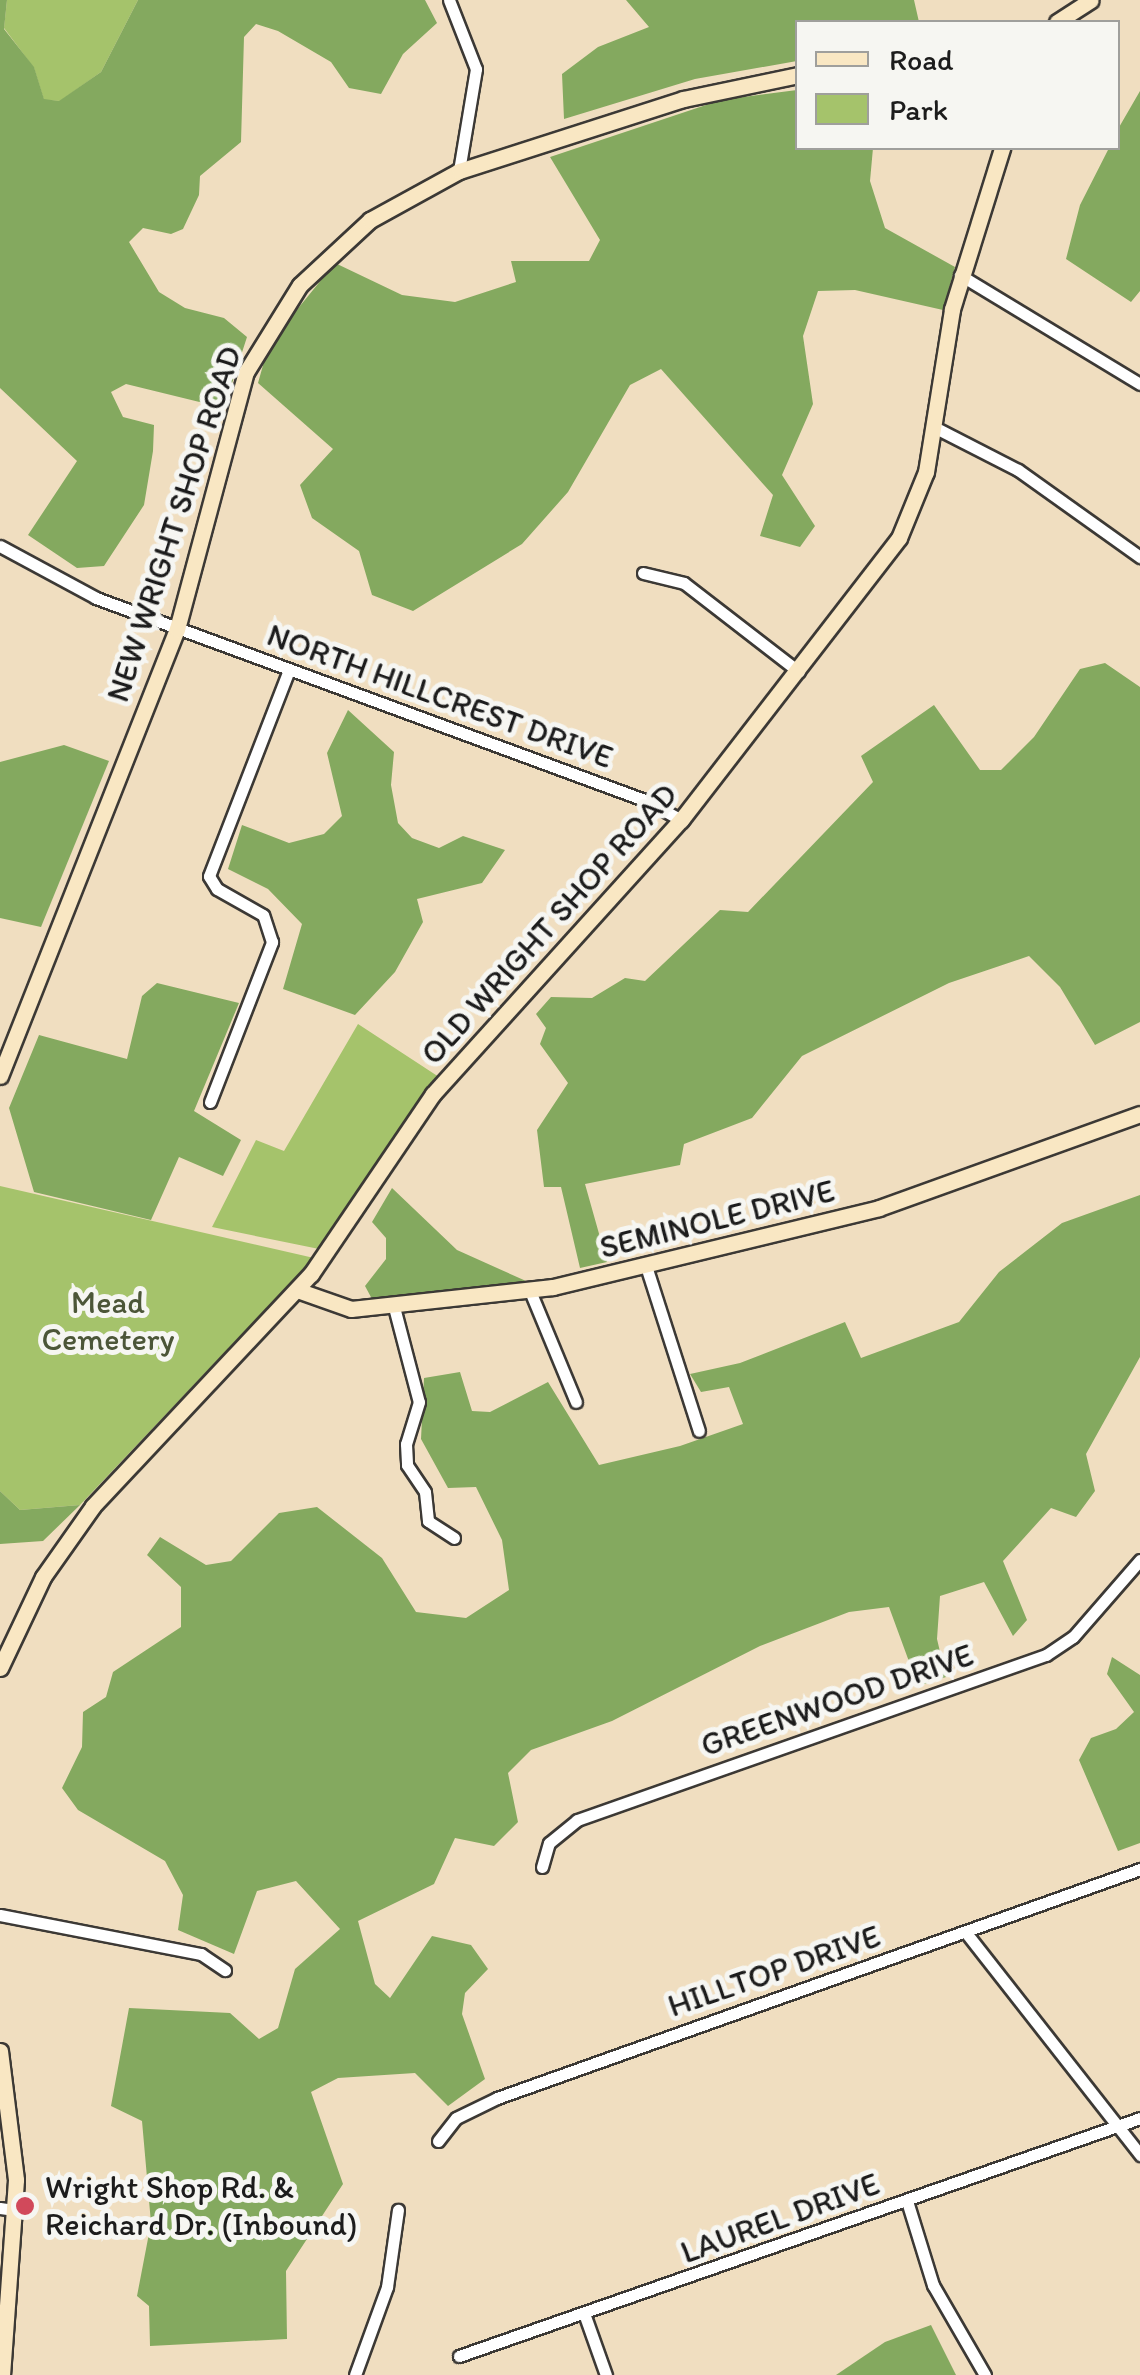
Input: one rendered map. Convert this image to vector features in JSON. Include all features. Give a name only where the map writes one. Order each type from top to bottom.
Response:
[{"type":"street","points":[[449,0],[476,69],[459,171]]},
{"type":"street","points":[[1060,20],[1092,0]]},
{"type":"street","name":"NEW WRIGHT SHOP ROAD","points":[[1,1071],[176,629],[234,407],[266,332],[300,285],[345,239],[393,204],[459,171],[683,98],[795,76]]},
{"type":"street","name":"OLD WRIGHT SHOP ROAD","points":[[0,1668],[43,1577],[93,1506],[297,1290],[440,1086],[682,820],[799,672],[910,519],[934,427],[960,276],[1001,150]]},
{"type":"street","points":[[960,276],[1140,384]]},
{"type":"street","points":[[934,427],[1018,470],[1140,556]]},
{"type":"street","name":"NORTH HILLCREST DRIVE","points":[[0,546],[56,580],[176,629],[628,794],[682,820]]},
{"type":"street","points":[[642,573],[684,582],[799,672]]},
{"type":"street","points":[[210,1102],[272,942],[263,915],[217,889],[210,876],[289,670]]},
{"type":"street","name":"SEMINOLE DRIVE","points":[[297,1290],[335,1307],[394,1307],[530,1292],[879,1208],[1140,1114]]},
{"type":"street","points":[[646,1266],[699,1431]]},
{"type":"street","points":[[530,1292],[576,1402]]},
{"type":"street","points":[[394,1307],[419,1402],[406,1444],[407,1465],[425,1492],[428,1520],[454,1538]]},
{"type":"street","name":"GREENWOOD DRIVE","points":[[542,1867],[548,1842],[577,1820],[1046,1655],[1073,1638],[1140,1560]]},
{"type":"street","name":"HILLTOP DRIVE","points":[[438,2141],[456,2118],[482,2104],[967,1934],[1140,1869]]},
{"type":"street","points":[[0,1915],[202,1954],[225,1970]]},
{"type":"street","points":[[967,1934],[1140,2155]]},
{"type":"street","points":[[0,2050],[12,2106],[2,2375]]},
{"type":"street","name":"LAUREL DRIVE","points":[[459,2356],[585,2316],[1140,2118]]},
{"type":"street","points":[[907,2202],[933,2285],[985,2375]]},
{"type":"street","points":[[355,2375],[387,2287],[398,2210]]},
{"type":"street","points":[[585,2316],[606,2375]]},
{"type":"green space","points":[[0,0],[7,0],[4,29],[34,67],[44,99],[59,101],[101,72],[138,0],[425,0],[437,23],[403,54],[381,94],[349,88],[331,62],[278,31],[256,24],[244,37],[241,142],[200,176],[199,195],[183,229],[171,234],[143,228],[129,242],[159,292],[185,308],[224,318],[247,337],[224,408],[126,384],[111,392],[123,417],[154,425],[153,451],[144,505],[104,566],[77,568],[28,535],[77,461],[0,388]]},
{"type":"green space","points":[[7,0],[138,0],[101,72],[60,101],[44,100],[34,68],[4,28]]},
{"type":"green space","points":[[626,0],[914,0],[919,20],[795,20],[795,61],[695,79],[564,119],[562,74],[598,47],[649,27]]},
{"type":"green space","points":[[795,90],[795,150],[873,150],[870,181],[885,228],[955,267],[943,310],[855,290],[818,291],[803,336],[813,404],[782,475],[815,526],[800,547],[760,536],[773,495],[661,369],[630,385],[568,492],[522,544],[413,611],[372,595],[359,551],[312,518],[300,485],[333,449],[258,383],[269,344],[335,263],[402,295],[455,302],[516,282],[511,261],[589,261],[600,240],[550,157],[721,100]]},
{"type":"green space","points":[[1140,91],[1140,291],[1131,302],[1066,259],[1080,205],[1108,150],[1120,150],[1120,126]]},
{"type":"green space","points":[[1105,663],[1140,687],[1140,1022],[1095,1045],[1060,987],[1029,956],[949,983],[802,1056],[752,1118],[684,1144],[680,1165],[585,1184],[607,1262],[580,1268],[561,1187],[544,1187],[537,1130],[568,1083],[540,1044],[546,1028],[536,1014],[551,997],[592,998],[625,978],[645,981],[720,910],[748,912],[873,782],[861,756],[934,705],[980,770],[1001,770],[1034,737],[1080,669]]},
{"type":"green space","points":[[348,710],[394,752],[391,785],[398,823],[412,838],[439,848],[463,836],[505,850],[482,883],[417,899],[423,922],[395,972],[355,1015],[283,989],[302,924],[268,889],[228,869],[242,825],[289,843],[324,834],[342,816],[327,753]]},
{"type":"green space","points":[[64,745],[109,761],[41,927],[0,918],[0,762]]},
{"type":"green space","points":[[157,983],[239,1003],[194,1111],[241,1140],[223,1176],[179,1157],[151,1220],[34,1192],[9,1108],[39,1035],[127,1059],[142,996]]},
{"type":"green space","points":[[358,1024],[439,1077],[324,1250],[212,1227],[256,1140],[284,1151]]},
{"type":"green space","name":"Mead Cemetery","points":[[0,1186],[314,1258],[80,1505],[20,1510],[0,1491]]},
{"type":"green space","points":[[392,1188],[457,1250],[526,1281],[372,1299],[365,1286],[386,1259],[386,1238],[372,1222]]},
{"type":"green space","points":[[1140,1195],[1140,1357],[1086,1454],[1095,1491],[1076,1517],[1051,1508],[1003,1561],[1027,1620],[1013,1636],[984,1582],[940,1596],[937,1639],[946,1677],[918,1686],[889,1607],[849,1612],[760,1646],[612,1721],[531,1750],[508,1773],[518,1822],[494,1846],[455,1838],[434,1884],[358,1921],[375,1984],[390,1998],[432,1936],[471,1945],[488,1969],[465,1993],[462,2014],[485,2079],[448,2106],[415,2073],[338,2078],[311,2092],[343,2184],[286,2271],[287,2339],[150,2346],[149,2306],[137,2296],[151,2223],[142,2121],[111,2106],[129,2008],[230,2013],[259,2039],[278,2028],[295,1969],[340,1929],[296,1881],[257,1891],[234,1954],[178,1930],[183,1895],[165,1861],[78,1810],[62,1788],[82,1747],[83,1712],[106,1697],[113,1672],[181,1627],[181,1587],[147,1555],[160,1537],[206,1565],[231,1561],[279,1513],[317,1507],[382,1558],[416,1612],[466,1618],[509,1590],[502,1540],[476,1487],[448,1488],[421,1439],[424,1378],[460,1372],[472,1411],[490,1412],[548,1382],[599,1465],[680,1446],[743,1424],[729,1387],[701,1392],[690,1374],[740,1363],[845,1322],[861,1358],[959,1322],[999,1272],[1062,1223]]},
{"type":"green space","points":[[0,1491],[20,1510],[80,1505],[43,1541],[0,1544]]},
{"type":"green space","points":[[1112,1657],[1140,1675],[1140,1843],[1118,1851],[1079,1760],[1091,1738],[1116,1729],[1134,1712],[1107,1674]]},
{"type":"green space","points":[[931,2325],[956,2375],[836,2375],[885,2342]]},
{"type":"place","name":"Wright Shop Rd. & Reichard Dr. (Inbound)","points":[[25,2206]]}]
